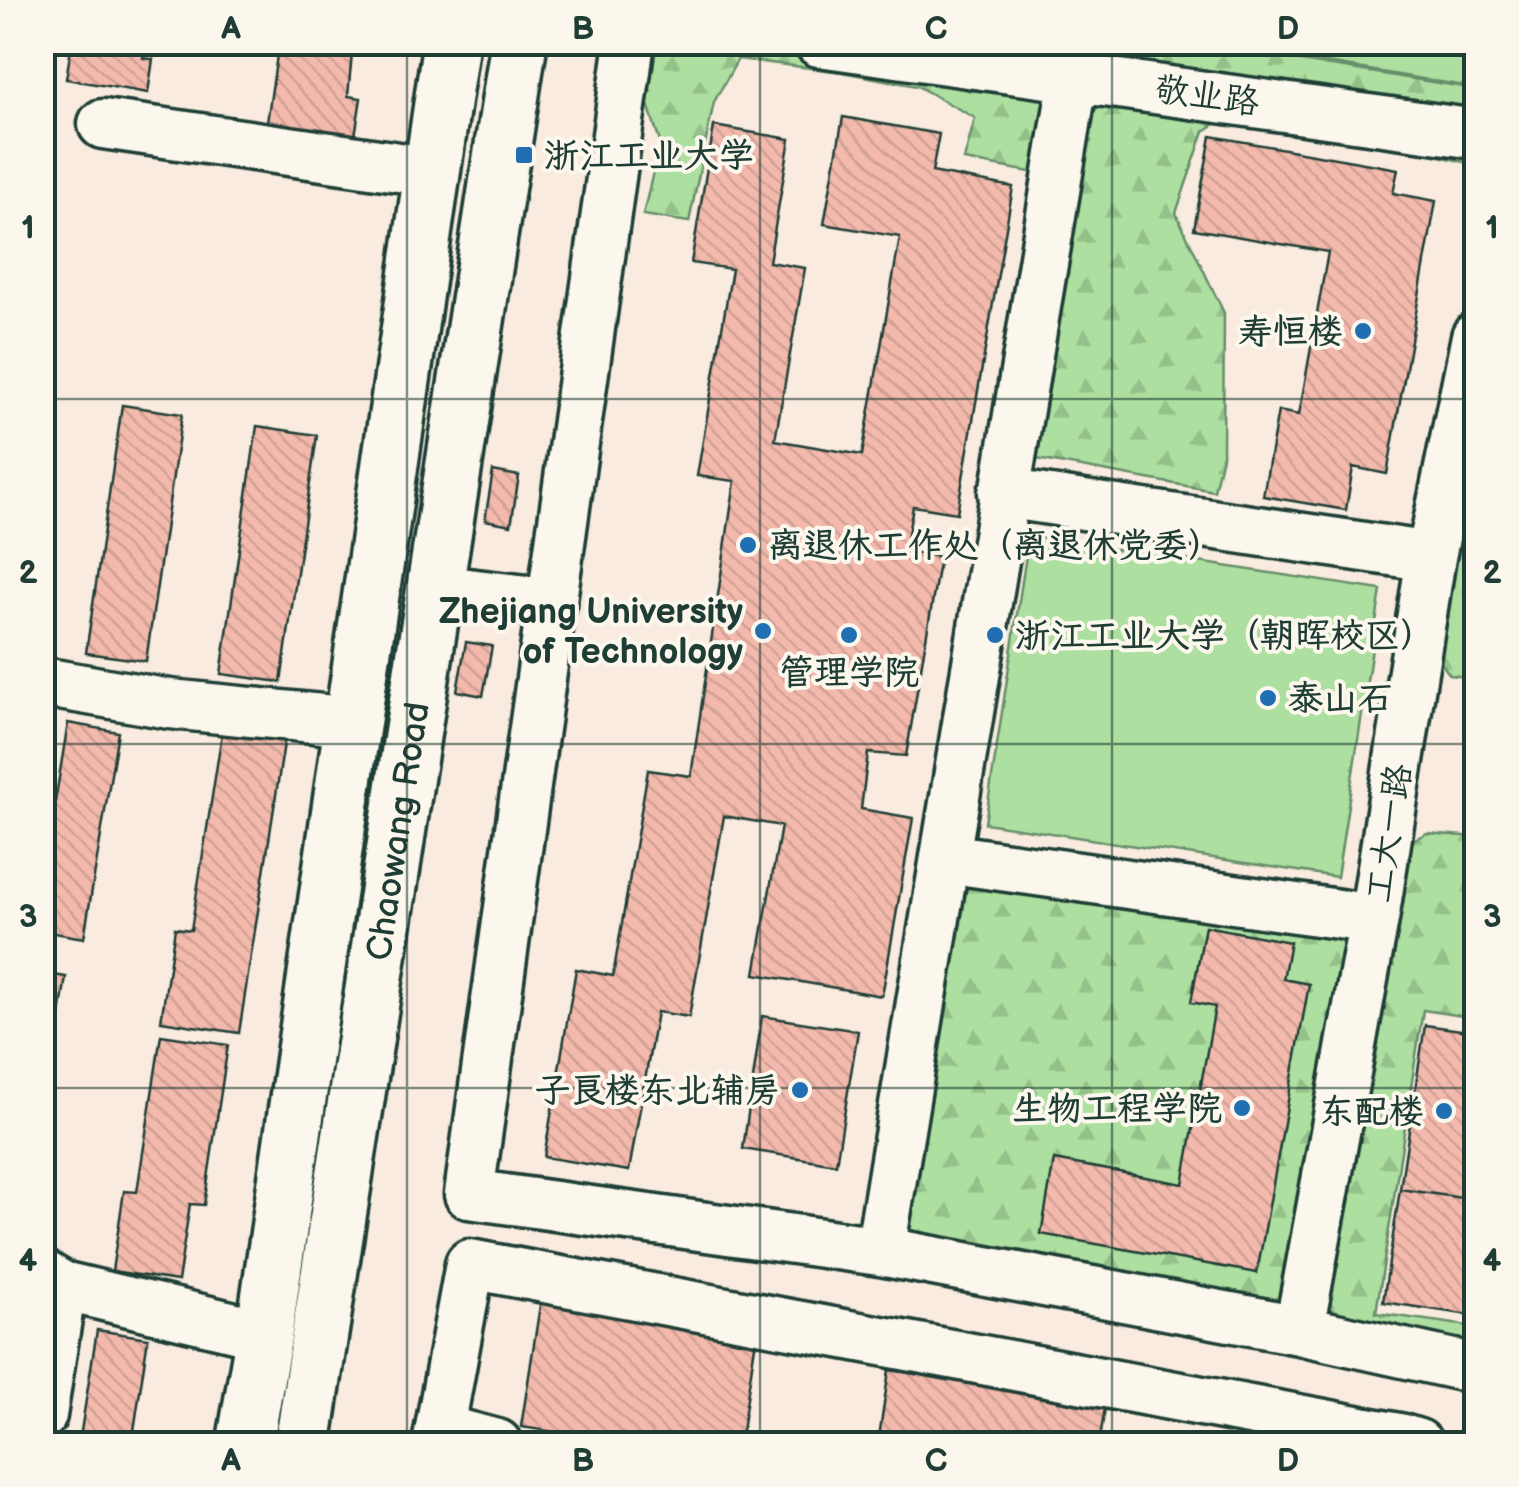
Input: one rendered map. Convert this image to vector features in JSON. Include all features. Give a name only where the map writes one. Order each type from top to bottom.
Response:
[{"type":"main road","name":"Chaowang Road","points":[[245,1444],[451,42]]},
{"type":"main road","name":"Chaowang Road","points":[[310,1443],[434,589],[519,42]]},
{"type":"street","points":[[630,42],[469,1194],[880,1251],[1298,1330],[1476,1369]]},
{"type":"street","name":"敬业路","points":[[819,42],[1476,134]]},
{"type":"street","points":[[880,1251],[1074,76]]},
{"type":"street","points":[[102,124],[432,172]]},
{"type":"street","name":"工大一路","points":[[1298,1330],[1374,919],[1431,557],[1476,337]]},
{"type":"street","points":[[1003,493],[1431,557]]},
{"type":"street","points":[[434,589],[552,603]]},
{"type":"street","points":[[42,682],[170,704],[353,722]]},
{"type":"street","points":[[945,858],[1374,919]]},
{"type":"street","points":[[498,1444],[438,1437],[470,1264],[1218,1424],[1418,1444]]},
{"type":"street","points":[[42,1415],[52,1280],[264,1334]]},
{"type":"green space","points":[[653,43],[1189,43],[1476,89],[1476,165],[1374,140],[1228,116],[1204,131],[1176,213],[1224,313],[1223,452],[1214,491],[1037,459],[1075,180],[964,160],[975,118],[917,86],[738,59],[714,102],[689,222],[643,215],[660,142],[646,98]]},
{"type":"green space","points":[[1209,43],[1476,43],[1476,88]]},
{"type":"green space","points":[[1476,408],[1476,678],[1450,675],[1420,634]]},
{"type":"green space","points":[[1029,536],[1381,590],[1337,877],[985,823]]},
{"type":"green space","points":[[1427,833],[1476,837],[1476,1018],[1423,1010],[1376,1313],[1476,1327],[1476,1369],[880,1251],[945,858],[1374,919],[1385,854]]},
{"type":"building","points":[[72,42],[146,42],[143,58],[153,59],[148,93],[66,79]]},
{"type":"building","points":[[279,42],[353,42],[348,96],[361,98],[355,136],[267,122]]},
{"type":"building","points":[[843,117],[939,134],[932,172],[1013,187],[957,513],[913,506],[905,551],[940,557],[906,756],[868,753],[861,809],[913,818],[882,996],[755,974],[781,826],[724,816],[689,1017],[657,1012],[629,1171],[544,1157],[576,969],[613,976],[648,770],[691,776],[735,481],[697,476],[732,269],[691,263],[714,126],[790,139],[769,262],[805,268],[775,440],[862,455],[900,237],[824,224]]},
{"type":"building","name":"寿恒楼","points":[[1211,136],[1398,169],[1393,193],[1436,201],[1387,474],[1353,467],[1346,510],[1263,496],[1278,411],[1299,415],[1328,252],[1194,229]]},
{"type":"building","points":[[122,405],[182,414],[146,661],[86,653]]},
{"type":"building","points":[[257,426],[317,435],[281,682],[221,674]]},
{"type":"building","points":[[493,471],[519,476],[511,525],[485,520]]},
{"type":"building","points":[[466,642],[492,646],[483,696],[457,691]]},
{"type":"building","points":[[225,714],[287,724],[239,1033],[161,1021],[175,928],[191,930]]},
{"type":"building","points":[[68,723],[118,732],[84,938],[42,931],[42,881]]},
{"type":"building","points":[[1205,926],[1290,942],[1283,979],[1309,984],[1257,1273],[1041,1234],[1054,1160],[1183,1184],[1215,1007],[1191,1002]]},
{"type":"building","points":[[42,973],[66,977],[42,1129]]},
{"type":"building","name":"子良楼东北辅房","points":[[762,1016],[858,1031],[836,1164],[743,1149]]},
{"type":"building","name":"东配楼","points":[[1425,1025],[1476,1032],[1476,1200],[1400,1189]]},
{"type":"building","points":[[161,1035],[228,1045],[204,1205],[190,1204],[178,1281],[112,1271],[124,1191],[137,1192]]},
{"type":"building","points":[[1400,1189],[1476,1200],[1476,1316],[1383,1302]]},
{"type":"building","points":[[541,1299],[757,1332],[740,1444],[636,1444],[521,1427]]},
{"type":"building","points":[[97,1330],[148,1338],[132,1444],[79,1444]]},
{"type":"building","points":[[889,1370],[1106,1402],[1099,1444],[878,1444]]},
{"type":"place","name":"浙江工业大学","points":[[524,155]]},
{"type":"place","name":"寿恒楼","points":[[1363,331]]},
{"type":"place","name":"离退休工作处（离退休党委）","points":[[748,545]]},
{"type":"place","name":"Zhejiang University of Technology","points":[[763,631]]},
{"type":"place","name":"管理学院","points":[[849,635]]},
{"type":"place","name":"浙江工业大学（朝晖校区）","points":[[995,635]]},
{"type":"place","name":"泰山石","points":[[1268,698]]},
{"type":"place","name":"子良楼东北辅房","points":[[800,1090]]},
{"type":"place","name":"生物工程学院","points":[[1242,1108]]},
{"type":"place","name":"东配楼","points":[[1444,1111]]}]
